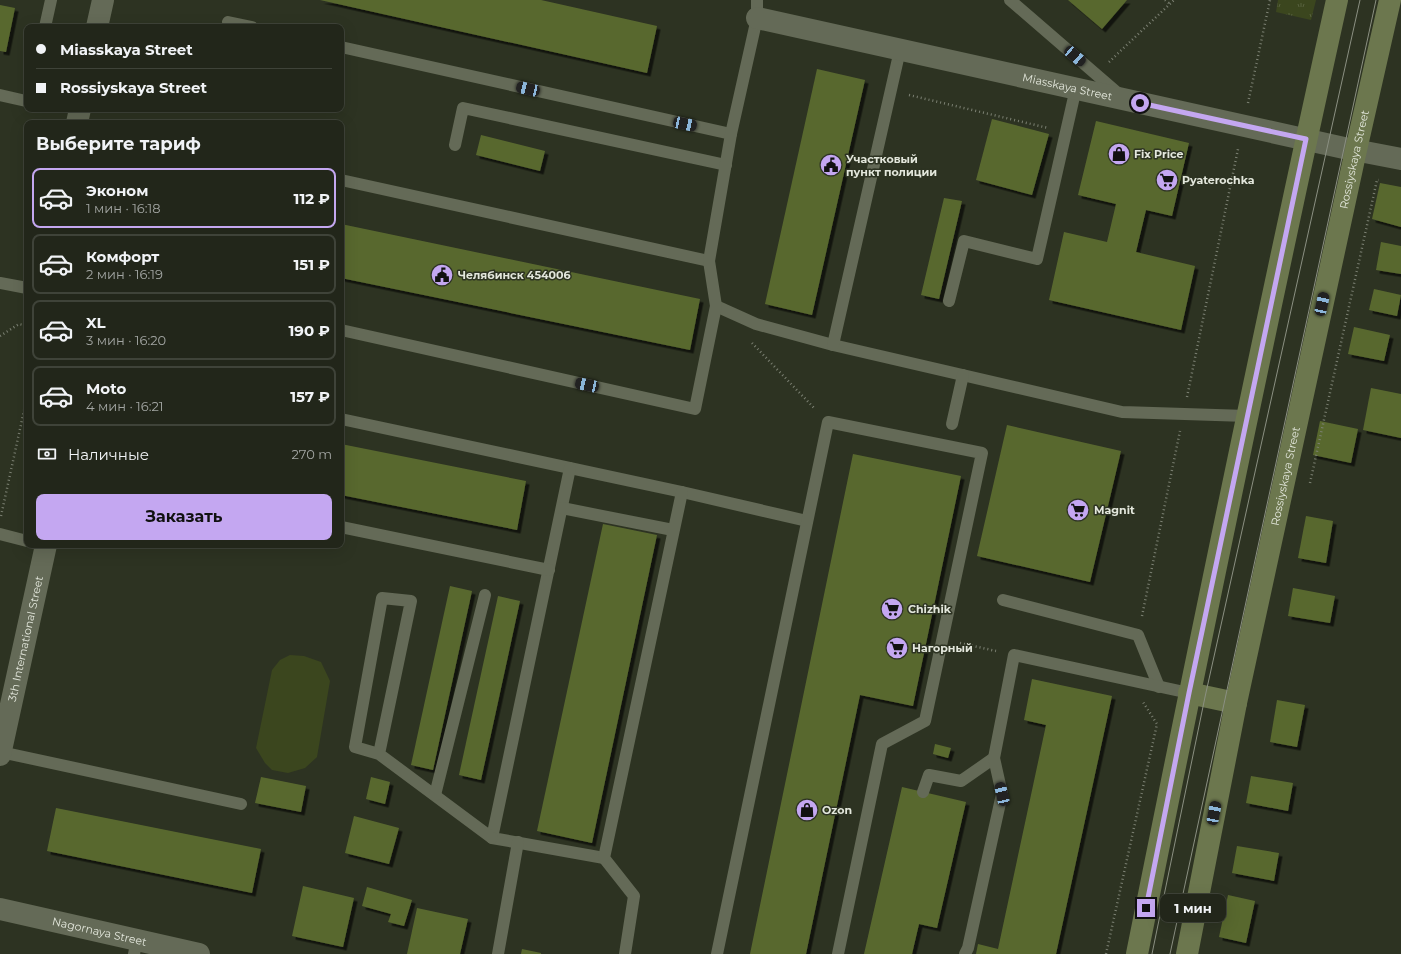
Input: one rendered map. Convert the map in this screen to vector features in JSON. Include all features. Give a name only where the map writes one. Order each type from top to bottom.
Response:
[{"type":"main road","points":[[1136,954],[1247,416],[1337,0]]},
{"type":"main road","name":"Rossiyskaya Street","points":[[1187,954],[1236,703],[1390,0]]},
{"type":"main road","points":[[1189,693],[1236,703]]},
{"type":"street","points":[[98,24],[103,0]]},
{"type":"street","name":"Miasskaya Street","points":[[757,9],[900,50],[1401,159]]},
{"type":"street","name":"3th International Street","points":[[0,754],[40,548]]},
{"type":"street","name":"Nagornaya Street","points":[[0,909],[135,947],[199,954]]},
{"type":"lane","points":[[46,24],[52,0]]},
{"type":"lane","points":[[1010,0],[1126,99]]},
{"type":"lane","points":[[344,331],[695,409],[716,306],[709,261],[731,134],[757,9]]},
{"type":"lane","points":[[228,22],[238,24]]},
{"type":"lane","points":[[344,48],[731,134]]},
{"type":"lane","points":[[832,345],[892,91],[900,50]]},
{"type":"lane","points":[[949,301],[964,241],[1037,259],[1076,88]]},
{"type":"lane","points":[[0,95],[24,101]]},
{"type":"lane","points":[[455,145],[463,108],[726,165]]},
{"type":"lane","points":[[344,181],[709,261]]},
{"type":"lane","points":[[0,283],[24,287]]},
{"type":"lane","points":[[716,306],[756,324],[832,345],[1122,412],[1247,416]]},
{"type":"lane","points":[[952,424],[963,375]]},
{"type":"lane","points":[[344,420],[682,492],[807,521]]},
{"type":"lane","points":[[717,954],[828,422],[982,453],[925,721],[882,744],[838,954]]},
{"type":"lane","points":[[492,838],[570,468]]},
{"type":"lane","points":[[604,858],[682,492]]},
{"type":"lane","points":[[562,508],[674,530]]},
{"type":"lane","points":[[344,528],[549,570]]},
{"type":"lane","points":[[0,534],[24,540]]},
{"type":"lane","points":[[436,795],[485,595]]},
{"type":"lane","points":[[379,754],[411,601],[382,598],[355,747],[379,754],[492,838],[604,858],[634,896],[625,954]]},
{"type":"lane","points":[[1003,600],[1138,636],[1160,687]]},
{"type":"lane","points":[[965,954],[968,948],[1002,794],[994,758],[1014,655],[1189,693]]},
{"type":"lane","points":[[0,754],[241,804]]},
{"type":"lane","points":[[923,792],[929,775],[961,781],[994,758]]},
{"type":"lane","points":[[498,954],[518,842]]},
{"type":"path","points":[[1165,0],[1170,4]]},
{"type":"path","points":[[1096,74],[1174,0]]},
{"type":"path","points":[[1138,636],[1270,0]]},
{"type":"path","points":[[892,91],[1066,132]]},
{"type":"path","points":[[1308,490],[1377,180],[1390,178],[1401,159]]},
{"type":"path","points":[[0,336],[18,324],[24,325]]},
{"type":"path","points":[[748,339],[828,422]]},
{"type":"path","points":[[0,522],[24,411]]},
{"type":"path","points":[[942,639],[1014,655]]},
{"type":"path","points":[[1106,954],[1157,724],[1129,680]]},
{"type":"green space","points":[[1278,0],[1316,0],[1311,20],[1276,12]]},
{"type":"green space","points":[[290,655],[304,656],[321,662],[330,681],[317,757],[305,768],[288,773],[272,770],[265,763],[256,748],[272,670],[280,660]]},
{"type":"building","points":[[320,0],[541,0],[657,26],[647,73]]},
{"type":"building","points":[[1068,0],[1127,0],[1102,29]]},
{"type":"building","points":[[0,5],[15,8],[6,52],[0,51]]},
{"type":"building","points":[[817,69],[865,80],[812,315],[765,304]]},
{"type":"building","points":[[992,119],[1049,134],[1032,195],[976,180]]},
{"type":"building","points":[[1096,121],[1189,143],[1172,216],[1146,210],[1136,252],[1195,266],[1181,330],[1049,300],[1064,232],[1107,242],[1116,204],[1078,195]]},
{"type":"building","points":[[481,135],[545,151],[540,171],[476,155]]},
{"type":"building","points":[[1380,183],[1401,187],[1401,227],[1372,219]]},
{"type":"building","points":[[944,198],[962,201],[939,299],[921,295]]},
{"type":"building","points":[[344,225],[700,299],[690,350],[344,279]]},
{"type":"building","points":[[1381,242],[1401,246],[1401,274],[1376,270]]},
{"type":"building","points":[[1374,289],[1401,295],[1397,316],[1369,310]]},
{"type":"building","points":[[1354,327],[1390,335],[1384,361],[1348,354]]},
{"type":"building","points":[[1371,388],[1401,394],[1401,438],[1363,430]]},
{"type":"building","points":[[1320,421],[1358,429],[1351,463],[1313,455]]},
{"type":"building","points":[[1007,425],[1121,451],[1090,582],[977,556]]},
{"type":"building","points":[[344,445],[526,481],[517,530],[344,496]]},
{"type":"building","points":[[853,454],[961,476],[913,706],[860,695],[806,954],[750,954]]},
{"type":"building","points":[[1306,516],[1333,521],[1326,563],[1298,558]]},
{"type":"building","points":[[603,524],[657,535],[592,843],[537,831]]},
{"type":"building","points":[[450,586],[472,591],[433,770],[411,765]]},
{"type":"building","points":[[1293,588],[1335,596],[1330,623],[1288,616]]},
{"type":"building","points":[[498,596],[520,601],[481,780],[459,775]]},
{"type":"building","points":[[1032,679],[1112,696],[1056,954],[976,954],[978,944],[998,949],[1046,725],[1024,720]]},
{"type":"building","points":[[1277,700],[1305,705],[1297,747],[1270,742]]},
{"type":"building","points":[[935,744],[951,748],[948,758],[933,754]]},
{"type":"building","points":[[1251,776],[1293,783],[1288,811],[1246,803]]},
{"type":"building","points":[[261,777],[306,786],[301,812],[255,803]]},
{"type":"building","points":[[371,777],[390,782],[385,804],[366,799]]},
{"type":"building","points":[[902,787],[966,802],[937,928],[919,924],[912,954],[864,954]]},
{"type":"building","points":[[56,808],[261,849],[252,893],[47,851]]},
{"type":"building","points":[[354,816],[399,828],[389,864],[345,853]]},
{"type":"building","points":[[1237,846],[1279,853],[1274,881],[1232,873]]},
{"type":"building","points":[[303,886],[354,898],[343,947],[292,936]]},
{"type":"building","points":[[367,887],[412,900],[404,926],[388,922],[391,914],[362,906]]},
{"type":"building","points":[[1228,895],[1255,901],[1246,943],[1219,937]]},
{"type":"building","points":[[417,908],[468,919],[460,954],[407,954]]},
{"type":"building","points":[[522,949],[541,953],[541,954],[521,954]]},
{"type":"tram line","points":[[1152,954],[1205,697],[1360,0]]},
{"type":"tram line","points":[[1170,954],[1376,0]]},
{"type":"place","name":"Fix Price","points":[[1119,154]]},
{"type":"place","name":"Участковый пункт полиции","points":[[831,165]]},
{"type":"place","name":"Pyaterochka","points":[[1167,180]]},
{"type":"place","name":"Челябинск 454006","points":[[442,275]]},
{"type":"place","name":"Magnit","points":[[1078,510]]},
{"type":"place","name":"Chizhik","points":[[892,609]]},
{"type":"place","name":"Нагорный","points":[[897,648]]},
{"type":"place","name":"Ozon","points":[[807,810]]},
{"type":"route","points":[[1140,103],[1306,139],[1189,693],[1146,908]]}]
